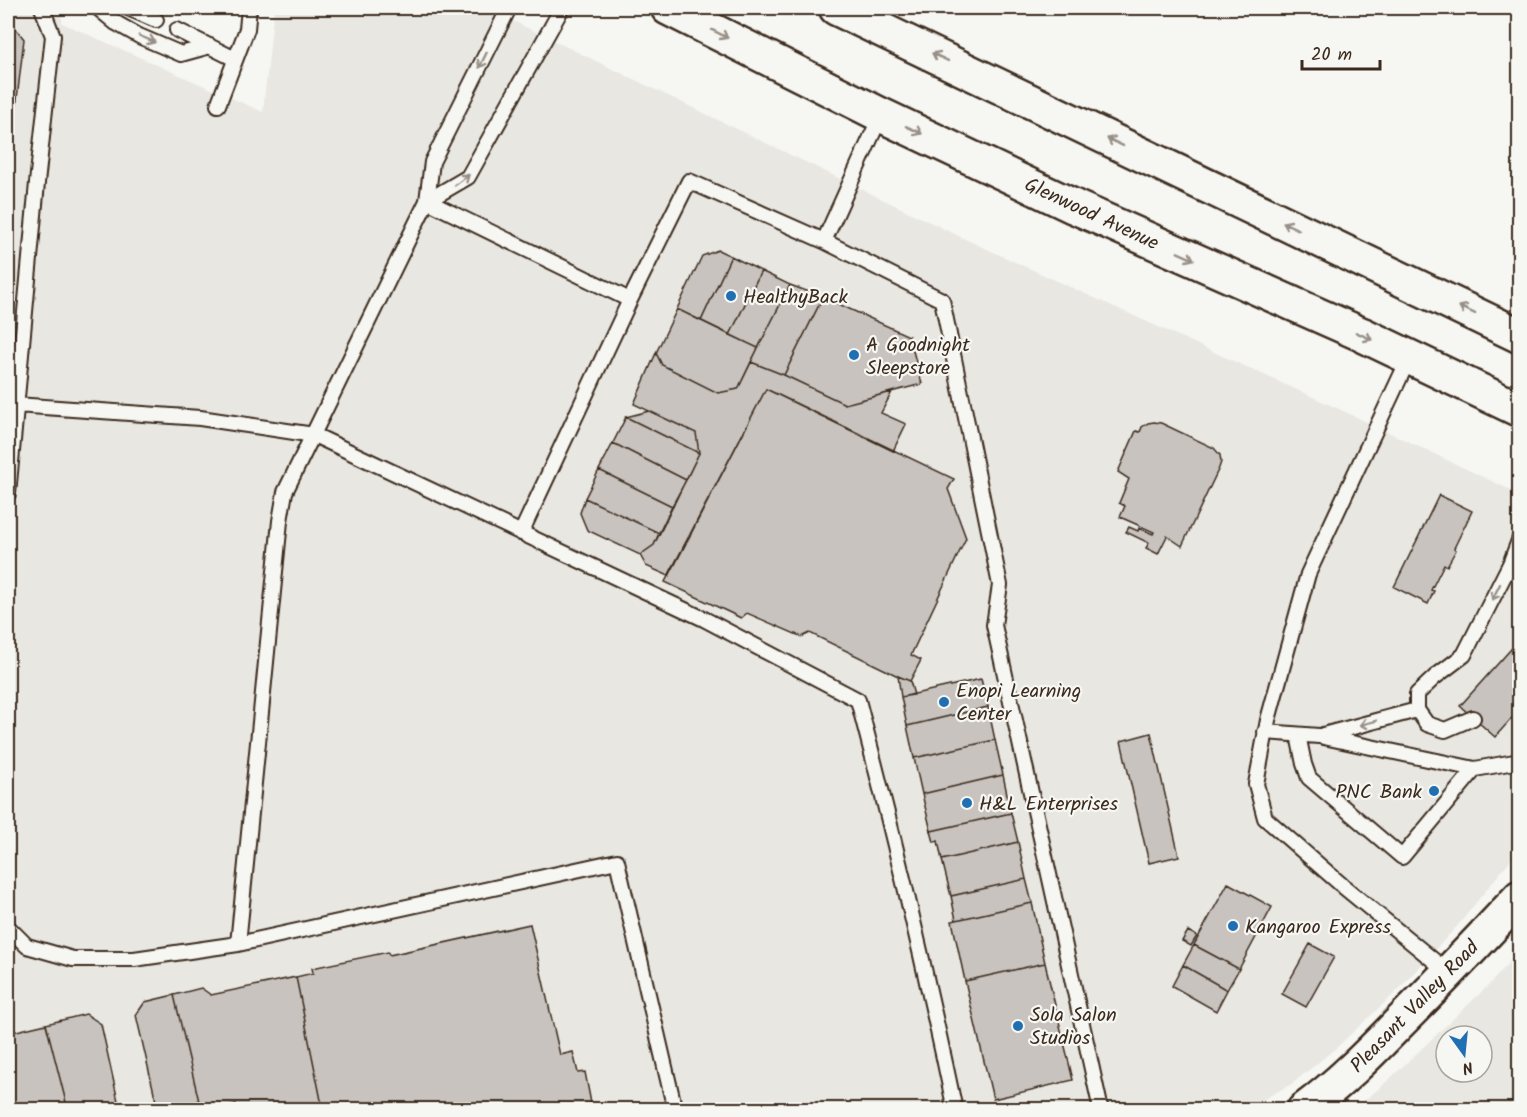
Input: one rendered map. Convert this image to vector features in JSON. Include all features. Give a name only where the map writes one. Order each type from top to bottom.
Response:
[{"type":"main road","name":"Glenwood Avenue","points":[[668,8],[880,115],[1075,207],[1361,334],[1520,410]]},
{"type":"main road","points":[[836,8],[1520,336]]},
{"type":"main road","name":"Pleasant Valley Road","points":[[1304,1110],[1355,1067],[1449,973],[1520,897]]},
{"type":"lane","points":[[8,494],[53,36],[42,8]]},
{"type":"lane","points":[[98,8],[116,23],[139,36],[181,54],[210,46]]},
{"type":"lane","points":[[128,8],[156,20]]},
{"type":"lane","points":[[218,105],[247,29],[249,8]]},
{"type":"lane","points":[[238,944],[280,521],[285,492],[427,201],[432,162],[509,8]]},
{"type":"lane","points":[[427,201],[468,177],[562,8]]},
{"type":"lane","points":[[177,30],[235,59]]},
{"type":"lane","points":[[824,241],[880,115]]},
{"type":"lane","points":[[521,533],[630,300],[689,181],[824,241],[942,300],[1000,585],[994,625],[1101,1110]]},
{"type":"lane","points":[[427,201],[630,300]]},
{"type":"lane","points":[[1409,358],[1308,574],[1265,732],[1256,784],[1265,818],[1449,973]]},
{"type":"lane","points":[[16,405],[200,418],[314,435],[704,619],[858,700],[917,937],[956,1110]]},
{"type":"lane","points":[[1473,717],[1445,730],[1427,724],[1417,710],[1417,694],[1464,655],[1518,546]]},
{"type":"lane","points":[[1319,736],[1417,710]]},
{"type":"lane","points":[[1265,732],[1319,736],[1475,769],[1520,761]]},
{"type":"lane","points":[[1298,735],[1304,764],[1310,778],[1402,857],[1475,769]]},
{"type":"lane","points":[[8,927],[27,946],[73,959],[134,959],[238,944],[616,861],[675,1110]]},
{"type":"shaded area","points":[[8,8],[61,8],[62,23],[263,112],[274,8],[486,8],[969,241],[1339,409],[1519,494],[1519,849],[1459,924],[1396,992],[1336,1048],[1293,1083],[1246,1109],[8,1109]]},
{"type":"shaded area","points":[[1519,951],[1519,1109],[1353,1109],[1380,1088],[1434,1037],[1434,1084],[1494,1084],[1494,1024],[1448,1024],[1489,985]]},
{"type":"building","points":[[8,25],[13,25],[24,39],[17,99],[8,98]]},
{"type":"building","points":[[8,98],[17,99],[12,155],[8,158]]},
{"type":"building","points":[[718,250],[731,256],[701,321],[677,309],[702,256]]},
{"type":"building","name":"HealthyBack","points":[[731,256],[761,271],[730,335],[701,321]]},
{"type":"building","points":[[761,271],[790,285],[758,348],[730,335]]},
{"type":"building","points":[[790,285],[823,297],[784,375],[751,362]]},
{"type":"building","name":"A Goodnight Sleepstore","points":[[823,297],[909,336],[922,384],[845,404],[784,375]]},
{"type":"building","points":[[677,309],[758,348],[738,389],[718,393],[662,365],[656,353]]},
{"type":"building","points":[[656,353],[662,365],[718,393],[738,389],[751,362],[845,404],[892,392],[881,413],[906,424],[893,451],[766,389],[669,576],[646,566],[640,555],[654,545],[699,453],[696,433],[634,404]]},
{"type":"building","points":[[766,389],[954,479],[948,489],[966,538],[911,655],[921,660],[910,681],[810,633],[802,637],[747,613],[741,618],[665,582]]},
{"type":"building","points":[[649,411],[696,433],[699,453],[626,417]]},
{"type":"building","points":[[626,417],[699,453],[686,480],[613,443]]},
{"type":"building","points":[[1154,422],[1161,423],[1214,448],[1220,455],[1221,462],[1182,546],[1167,536],[1158,554],[1146,548],[1149,543],[1126,532],[1129,527],[1138,531],[1139,528],[1153,534],[1154,532],[1120,517],[1125,506],[1119,503],[1129,479],[1118,472],[1136,431],[1140,432],[1142,427]]},
{"type":"building","points":[[613,443],[686,480],[672,506],[599,470]]},
{"type":"building","points":[[599,470],[672,506],[659,533],[585,498]]},
{"type":"building","points":[[1439,495],[1472,511],[1454,548],[1456,550],[1447,566],[1444,564],[1431,590],[1434,591],[1428,604],[1394,587]]},
{"type":"building","points":[[585,498],[659,533],[654,545],[640,555],[587,530],[580,513]]},
{"type":"building","points":[[1520,639],[1520,709],[1495,737],[1460,706]]},
{"type":"building","points":[[898,676],[910,681],[914,695],[901,697]]},
{"type":"building","name":"Enopi Learning Center","points":[[981,679],[988,707],[907,726],[901,697]]},
{"type":"building","points":[[988,707],[995,740],[914,758],[907,726]]},
{"type":"building","points":[[1151,733],[1179,856],[1149,863],[1121,741]]},
{"type":"building","points":[[995,740],[1003,775],[922,794],[914,758]]},
{"type":"building","name":"H&L Enterprises","points":[[1003,775],[1011,813],[931,831],[922,794]]},
{"type":"building","points":[[1011,813],[1018,842],[942,860],[938,841],[934,842],[931,831]]},
{"type":"building","points":[[1018,842],[1026,879],[951,896],[942,860]]},
{"type":"building","points":[[1026,879],[1032,903],[956,920],[951,896]]},
{"type":"building","name":"Kangaroo Express","points":[[1228,883],[1272,907],[1239,969],[1194,945]]},
{"type":"building","points":[[1032,903],[1045,963],[965,981],[952,921]]},
{"type":"building","points":[[530,924],[560,1055],[573,1052],[578,1073],[585,1072],[592,1108],[586,1110],[323,1110],[296,977],[313,973],[312,968],[388,952],[389,955]]},
{"type":"building","points":[[1188,931],[1197,936],[1191,946],[1182,941]]},
{"type":"building","points":[[1310,944],[1334,957],[1306,1007],[1282,994]]},
{"type":"building","points":[[1194,945],[1239,969],[1227,990],[1183,965]]},
{"type":"building","name":"Sola Salon Studios","points":[[1045,963],[1073,1080],[993,1099],[965,981]]},
{"type":"building","points":[[1183,965],[1227,990],[1216,1011],[1172,986]]},
{"type":"building","points":[[296,977],[323,1110],[237,1110],[236,1104],[214,1110],[201,1110],[174,995],[201,988],[211,995]]},
{"type":"building","points":[[174,995],[201,1110],[158,1110],[136,1015],[145,1002]]},
{"type":"building","points":[[86,1014],[101,1024],[120,1110],[68,1110],[46,1024]]},
{"type":"building","points":[[46,1024],[68,1110],[8,1110],[8,1033]]},
{"type":"place","name":"HealthyBack","points":[[731,296]]},
{"type":"place","name":"A Goodnight Sleepstore","points":[[854,355]]},
{"type":"place","name":"Enopi Learning Center","points":[[944,702]]},
{"type":"place","name":"PNC Bank","points":[[1434,791]]},
{"type":"place","name":"H&L Enterprises","points":[[967,803]]},
{"type":"place","name":"Kangaroo Express","points":[[1233,926]]},
{"type":"place","name":"Sola Salon Studios","points":[[1018,1026]]}]
